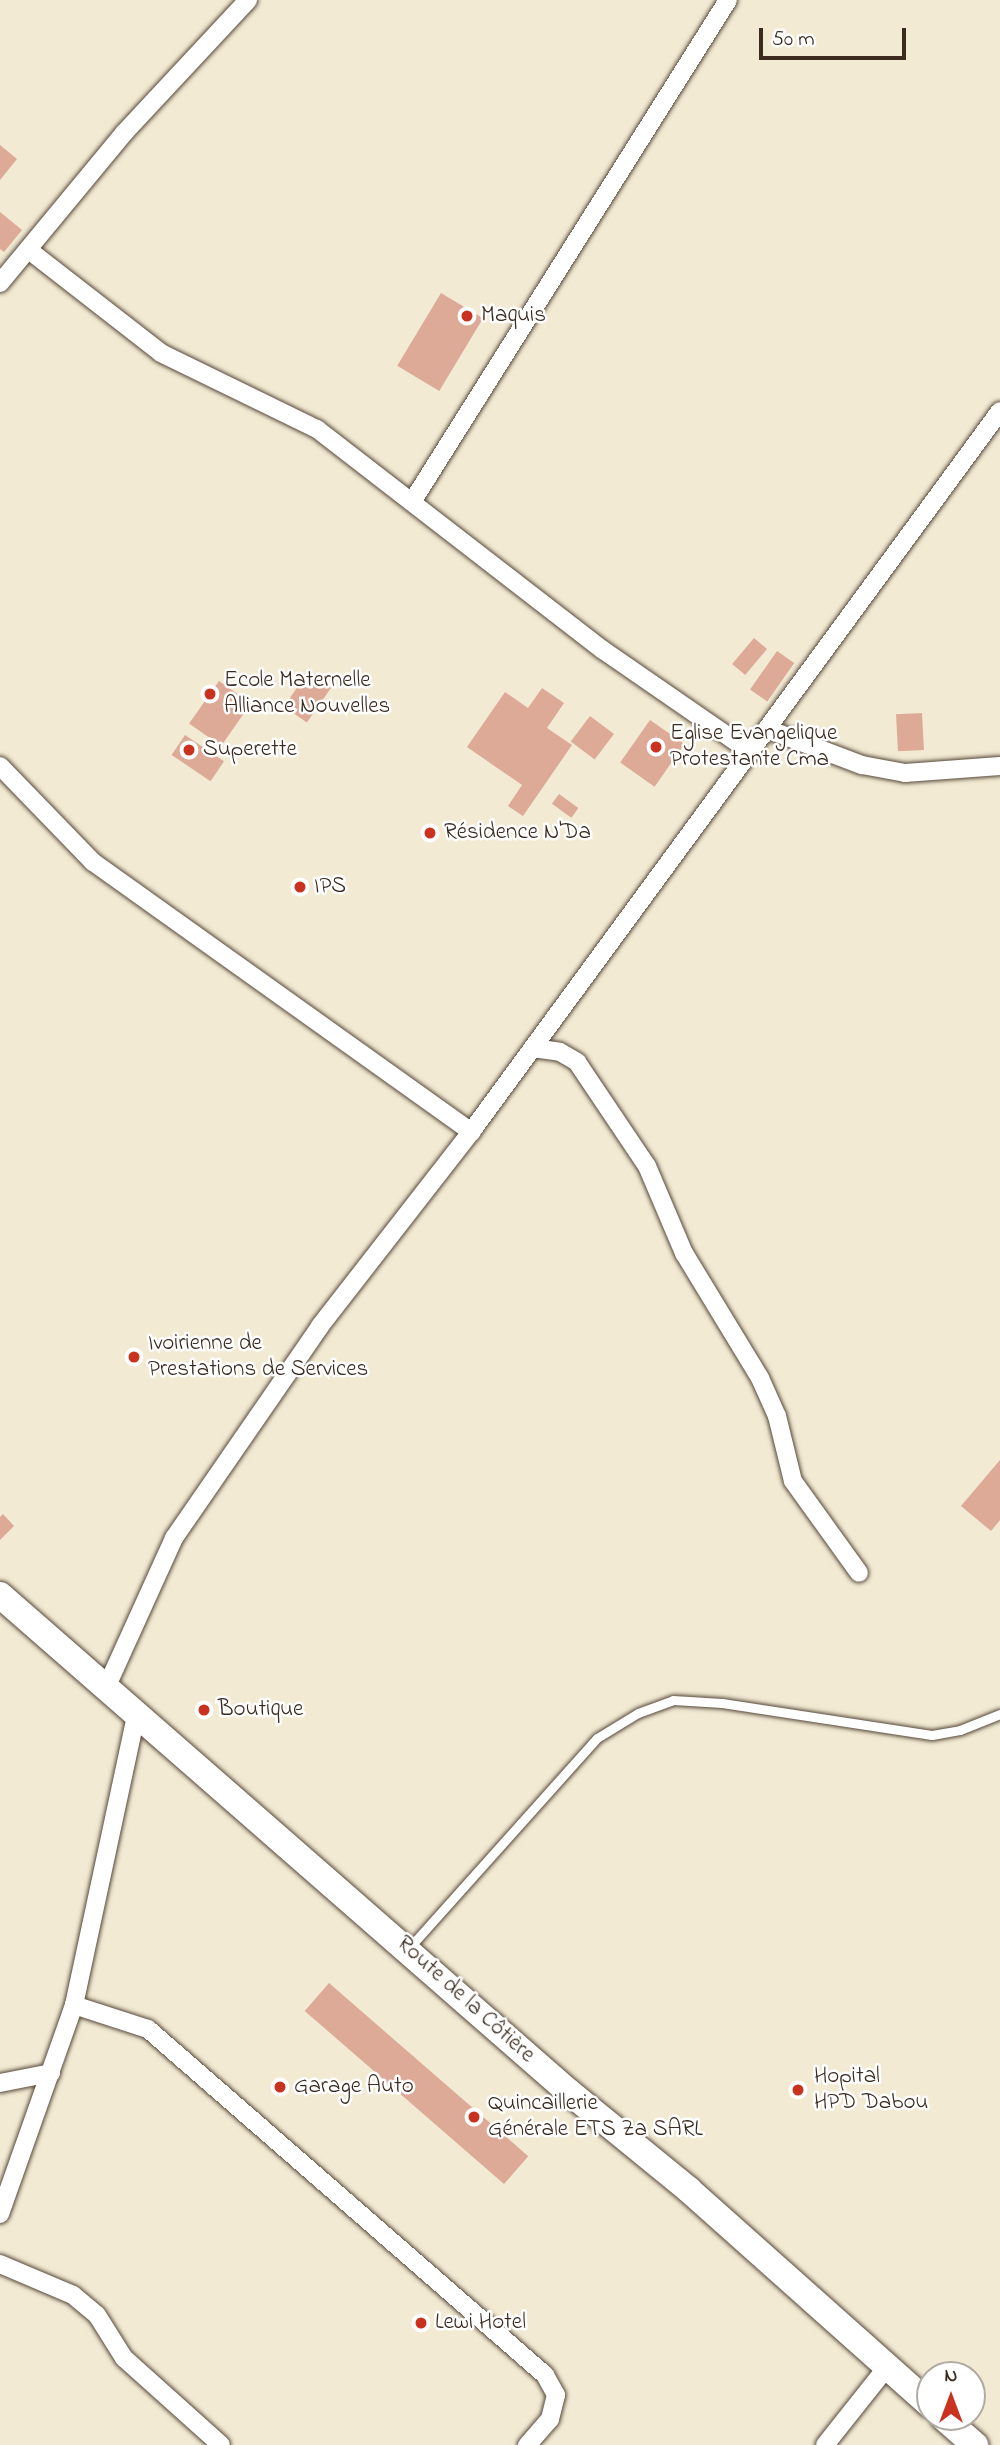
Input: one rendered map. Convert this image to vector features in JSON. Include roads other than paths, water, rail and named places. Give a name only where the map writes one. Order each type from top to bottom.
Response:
[{"type":"main road","name":"Route de la Côtière","points":[[0,1595],[916,2393]]},
{"type":"main road","points":[[959,2431],[975,2445]]},
{"type":"street","points":[[2,279],[30,251],[124,132],[213,43],[248,0]]},
{"type":"street","points":[[412,502],[728,0]]},
{"type":"street","points":[[30,251],[161,353],[317,429],[604,650],[751,752]]},
{"type":"street","points":[[106,1688],[174,1538],[320,1325],[471,1132],[1000,411]]},
{"type":"street","points":[[767,729],[862,765],[905,773],[1000,766]]},
{"type":"street","points":[[0,766],[93,862],[471,1132]]},
{"type":"street","points":[[533,1048],[560,1052],[577,1062],[640,1156],[684,1253],[760,1378],[776,1416],[793,1481],[859,1573]]},
{"type":"street","points":[[0,2214],[74,2006],[136,1715]]},
{"type":"street","points":[[74,2006],[148,2029],[545,2375],[556,2395],[550,2419],[527,2445]]},
{"type":"street","points":[[0,2083],[51,2073]]},
{"type":"street","points":[[0,2264],[73,2295],[97,2315],[124,2358],[221,2445]]},
{"type":"street","points":[[825,2445],[887,2367]]},
{"type":"lane","points":[[408,1948],[597,1738],[638,1713],[673,1700],[722,1703],[932,1735],[960,1730],[1000,1714]]},
{"type":"place","name":"Maquis","points":[[467,316]]},
{"type":"place","name":"Ecole Maternelle Alliance Nouvelles","points":[[210,694]]},
{"type":"place","name":"Eglise Evangelique Protestante Cma","points":[[656,747]]},
{"type":"place","name":"Superette","points":[[189,750]]},
{"type":"place","name":"Résidence N'Da","points":[[430,833]]},
{"type":"place","name":"IPS","points":[[300,887]]},
{"type":"place","name":"Ivoirienne de Prestations de Services","points":[[134,1357]]},
{"type":"place","name":"Boutique","points":[[204,1710]]},
{"type":"place","name":"Garage Auto","points":[[280,2087]]},
{"type":"place","name":"Hopital HPD Dabou","points":[[798,2090]]},
{"type":"place","name":"Quincaillerie Générale ETS Za SARL","points":[[474,2117]]},
{"type":"place","name":"Lewi Hotel","points":[[421,2323]]}]
